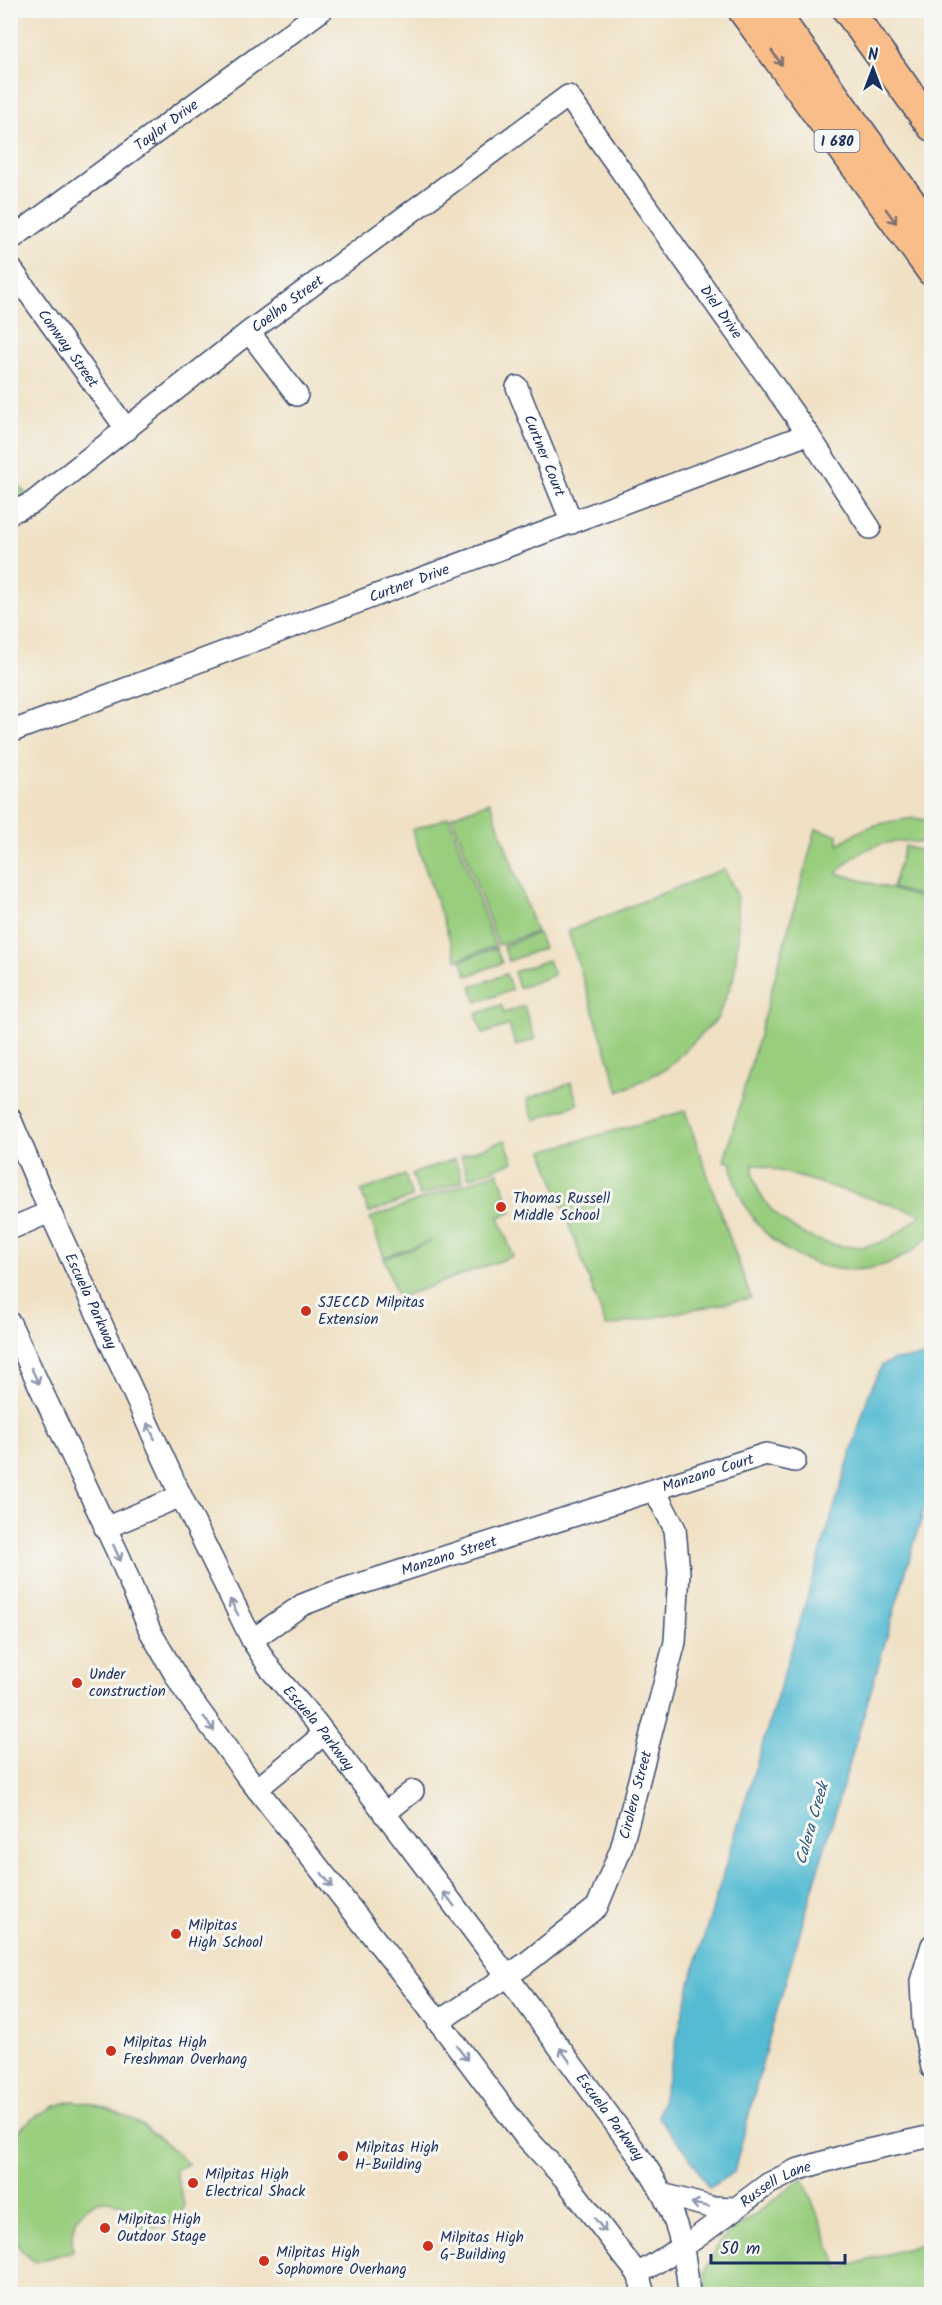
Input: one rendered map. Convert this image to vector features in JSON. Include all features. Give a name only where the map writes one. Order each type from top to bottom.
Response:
[{"type":"highway","name":"I 680","points":[[743,10],[932,271]]},
{"type":"highway","name":"I 680","points":[[772,10],[932,232]]},
{"type":"highway","points":[[848,10],[932,126]]},
{"type":"street","name":"Taylor Drive","points":[[10,240],[322,10]]},
{"type":"street","name":"Coelho Street","points":[[10,513],[32,503],[249,332],[568,96]]},
{"type":"street","name":"Diel Drive","points":[[568,96],[808,434],[870,528]]},
{"type":"street","name":"Conway Street","points":[[10,267],[127,430]]},
{"type":"street","points":[[249,332],[297,395]]},
{"type":"street","name":"Curtner Court","points":[[517,387],[572,523]]},
{"type":"street","name":"Curtner Drive","points":[[10,732],[808,434]]},
{"type":"street","name":"Escuela Parkway","points":[[10,1118],[50,1212],[181,1496],[252,1640],[271,1670],[324,1734],[506,1975],[666,2195],[684,2246],[689,2295]]},
{"type":"street","points":[[10,1229],[50,1212]]},
{"type":"street","points":[[10,1323],[150,1631],[183,1688],[257,1789],[523,2134],[564,2178],[638,2274],[644,2295]]},
{"type":"street","name":"Manzano Court","points":[[655,1491],[766,1454],[795,1461]]},
{"type":"street","name":"Manzano Street","points":[[252,1640],[302,1605],[335,1592],[655,1491]]},
{"type":"street","name":"Cirolero Street","points":[[438,2022],[525,1964],[597,1907],[621,1849],[675,1642],[679,1572],[675,1529],[655,1491]]},
{"type":"street","points":[[105,1528],[181,1496]]},
{"type":"street","points":[[257,1789],[324,1734]]},
{"type":"street","points":[[384,1814],[413,1791]]},
{"type":"street","points":[[932,1945],[921,1982],[923,2024],[932,2068]]},
{"type":"street","name":"Russell Lane","points":[[638,2274],[684,2246],[768,2184],[796,2170],[854,2153],[932,2136]]},
{"type":"street","points":[[666,2195],[711,2207],[735,2208]]},
{"type":"green space","points":[[10,472],[32,503],[10,513]]},
{"type":"green space","points":[[490,802],[536,932],[498,945],[452,816]]},
{"type":"green space","points":[[449,817],[495,946],[457,960],[412,830]]},
{"type":"green space","points":[[914,818],[931,821],[931,845],[918,842],[892,842],[880,845],[857,855],[837,873],[931,901],[931,1234],[910,1253],[886,1264],[860,1269],[834,1268],[809,1262],[786,1249],[765,1232],[748,1210],[739,1193],[732,1163],[724,1161],[816,829],[838,835],[838,844],[865,829],[883,823]],"holes":[[[753,1163],[922,1214],[898,1233],[871,1245],[852,1247],[812,1238],[777,1215],[764,1200],[756,1183]]]},
{"type":"green space","points":[[905,846],[931,854],[931,899],[892,888]]},
{"type":"green space","points":[[724,869],[737,895],[738,937],[734,977],[717,1019],[666,1069],[619,1092],[568,931]]},
{"type":"green space","points":[[538,933],[544,948],[509,961],[503,946]]},
{"type":"green space","points":[[496,948],[502,963],[467,976],[461,960]]},
{"type":"green space","points":[[548,960],[554,975],[519,988],[514,972]]},
{"type":"green space","points":[[506,974],[512,990],[477,1002],[471,987]]},
{"type":"green space","points":[[501,1005],[504,1013],[524,1006],[535,1039],[516,1046],[509,1025],[483,1034],[476,1014]]},
{"type":"green space","points":[[571,1083],[578,1104],[534,1120],[527,1099]]},
{"type":"green space","points":[[685,1111],[751,1298],[606,1327],[543,1151]]},
{"type":"green space","points":[[505,1140],[513,1162],[469,1178],[461,1156]]},
{"type":"green space","points":[[455,1159],[463,1181],[420,1196],[412,1174]]},
{"type":"green space","points":[[498,1172],[512,1212],[499,1217],[513,1256],[398,1298],[384,1259],[432,1241],[384,1257],[370,1218]]},
{"type":"green space","points":[[405,1175],[412,1197],[369,1213],[361,1191]]},
{"type":"green space","points":[[73,2101],[107,2108],[122,2114],[150,2131],[176,2152],[188,2164],[175,2170],[184,2204],[180,2220],[141,2231],[133,2215],[122,2206],[110,2201],[97,2202],[86,2208],[77,2218],[72,2233],[73,2251],[35,2262],[21,2250],[11,2223],[11,2145],[28,2122],[55,2106]]},
{"type":"green space","points":[[803,2178],[839,2269],[931,2241],[931,2294],[706,2294],[705,2271],[720,2241]]},
{"type":"water","name":"Calera Creek","points":[[931,1357],[931,1486],[768,2041],[734,2172],[709,2188],[686,2151],[658,2117],[691,1980],[869,1393],[882,1365],[894,1360]]},
{"type":"place","name":"Thomas Russell Middle School","points":[[501,1207]]},
{"type":"place","name":"SJECCD Milpitas Extension","points":[[306,1311]]},
{"type":"place","name":"Under construction","points":[[77,1683]]},
{"type":"place","name":"Milpitas High School","points":[[176,1934]]},
{"type":"place","name":"Milpitas High Freshman Overhang","points":[[111,2051]]},
{"type":"place","name":"Milpitas High H-Building","points":[[343,2156]]},
{"type":"place","name":"Milpitas High Electrical Shack","points":[[193,2183]]},
{"type":"place","name":"Milpitas High Outdoor Stage","points":[[105,2228]]},
{"type":"place","name":"Milpitas High G-Building","points":[[428,2246]]},
{"type":"place","name":"Milpitas High Sophomore Overhang","points":[[264,2261]]}]
